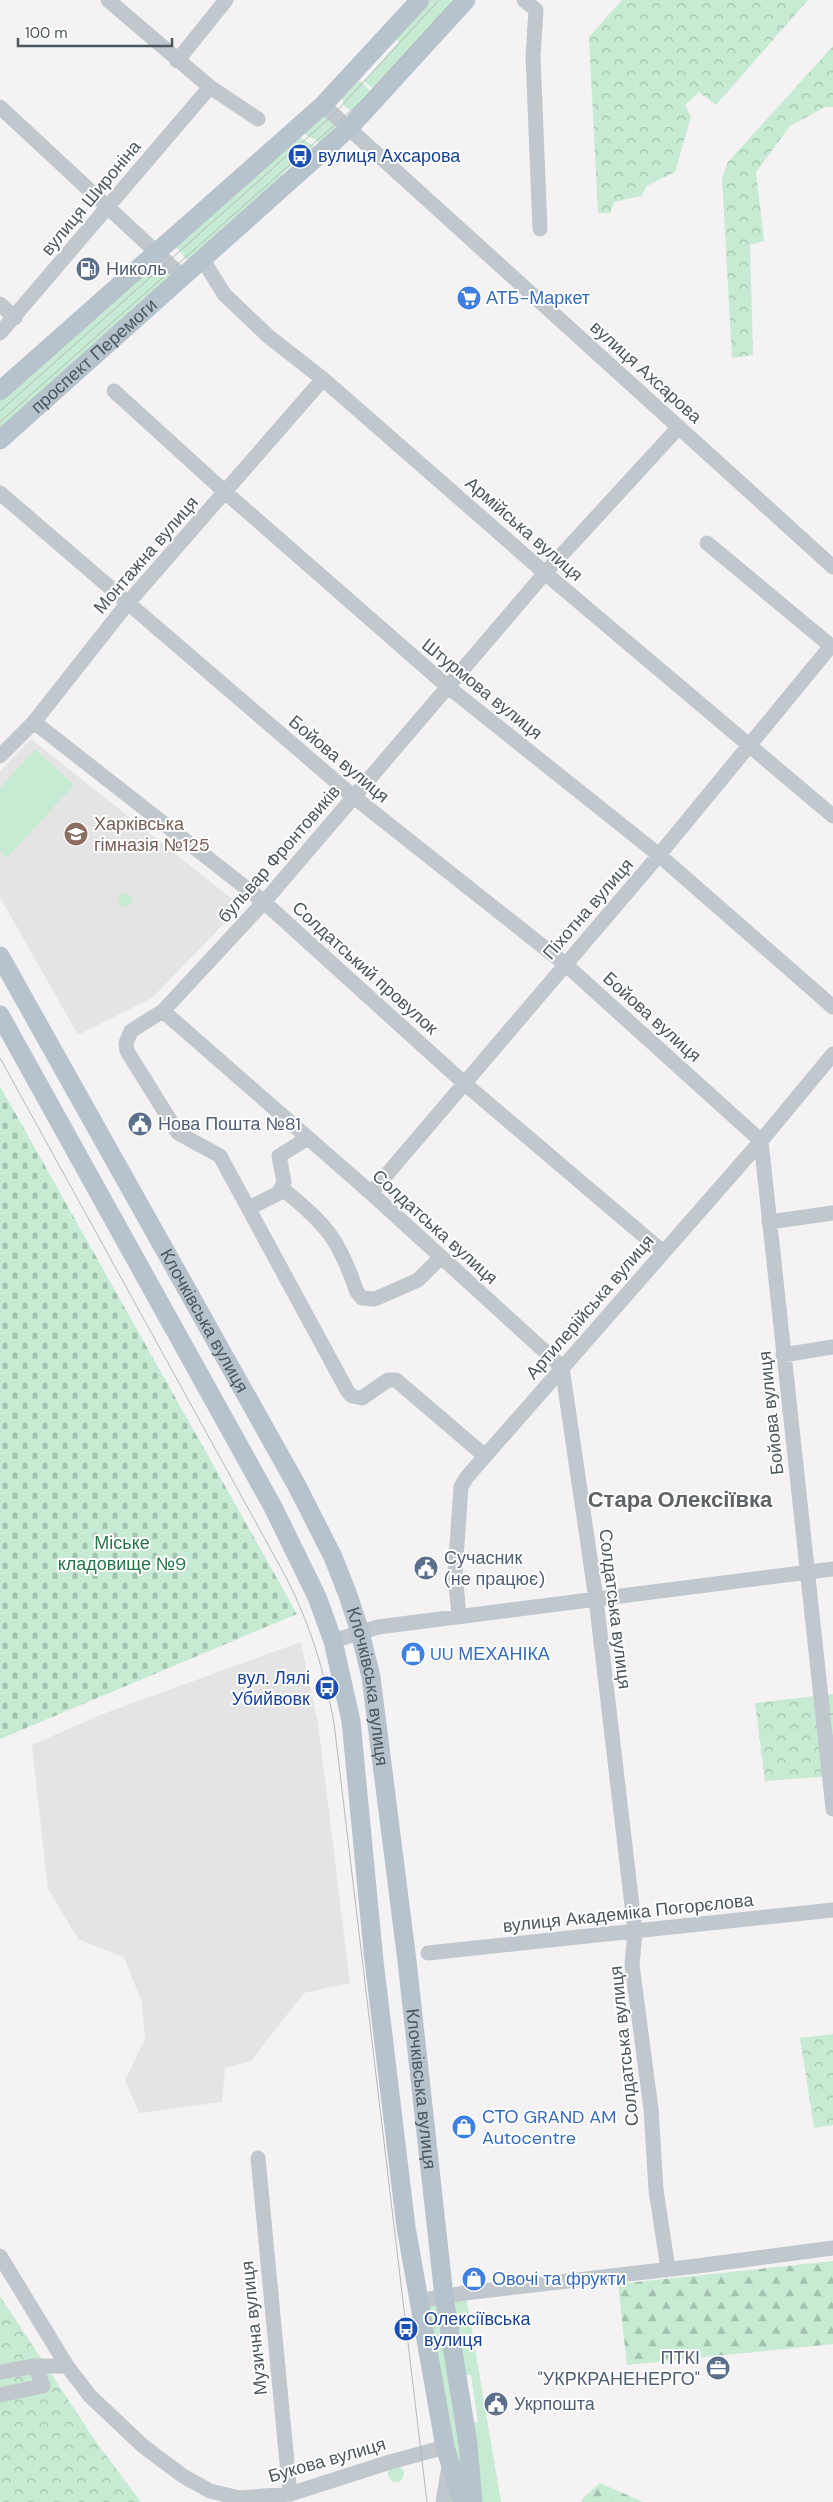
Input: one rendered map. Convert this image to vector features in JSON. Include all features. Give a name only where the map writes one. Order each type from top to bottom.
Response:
[{"type":"main road","name":"проспект Перемоги","points":[[0,391],[323,105],[420,0]]},
{"type":"main road","name":"проспект Перемоги","points":[[0,440],[349,128],[466,0]]},
{"type":"main road","name":"Клочківська вулиця","points":[[0,956],[296,1486],[332,1557],[360,1632],[371,1677],[444,2296],[468,2444],[474,2502]]},
{"type":"main road","name":"Клочківська вулиця","points":[[0,1015],[273,1507],[317,1597],[333,1641],[351,1721],[375,1970],[406,2227],[445,2447],[449,2466],[462,2502]]},
{"type":"street","points":[[108,0],[210,88],[258,119]]},
{"type":"street","points":[[177,61],[226,0]]},
{"type":"street","points":[[535,3],[533,56],[540,229]]},
{"type":"street","name":"вулиця Широніна","points":[[0,333],[15,318],[210,88]]},
{"type":"street","name":"вулиця Ахсарова","points":[[323,105],[833,567]]},
{"type":"street","points":[[0,107],[183,277]]},
{"type":"street","name":"Армійська вулиця","points":[[203,260],[216,284],[245,315],[323,379],[545,573],[833,816]]},
{"type":"street","points":[[0,304],[15,318]]},
{"type":"street","name":"Монтажна вулиця","points":[[0,756],[34,722],[127,604],[323,379]]},
{"type":"street","name":"Штурмова вулиця","points":[[114,391],[225,492],[447,686],[659,855],[833,1007]]},
{"type":"street","name":"бульвар Фронтовиків","points":[[485,1456],[396,1380],[388,1380],[362,1398],[352,1396],[348,1392],[220,1156],[178,1133],[128,1051],[126,1043],[131,1031],[163,1011],[264,902],[545,573],[679,427]]},
{"type":"street","name":"Бойова вулиця","points":[[0,494],[354,797],[565,964],[760,1141],[833,1809]]},
{"type":"street","name":"Піхотна вулиця","points":[[371,1193],[659,855],[831,646],[707,543]]},
{"type":"street","name":"Солдатський провулок","points":[[34,722],[264,902],[464,1083],[663,1252]]},
{"type":"street","name":"Солдатська вулиця","points":[[163,1011],[371,1193],[562,1367],[596,1599],[635,1931],[632,1965],[651,2109],[656,2190],[668,2269]]},
{"type":"street","name":"Артилерійська вулиця","points":[[459,1616],[455,1573],[461,1487],[485,1456],[760,1141],[833,1054]]},
{"type":"street","points":[[308,1138],[279,1156],[283,1189],[319,1219],[331,1234],[340,1247],[357,1292],[362,1298],[375,1299],[418,1280],[441,1257]]},
{"type":"street","points":[[248,1208],[280,1193],[283,1189]]},
{"type":"street","points":[[769,1222],[833,1213]]},
{"type":"street","points":[[783,1355],[833,1347]]},
{"type":"street","points":[[333,1641],[378,1627],[833,1569]]},
{"type":"street","name":"вулиця Академіка Погорєлова","points":[[428,1953],[833,1910]]},
{"type":"street","name":"Музична вулиця","points":[[258,2158],[290,2494]]},
{"type":"street","points":[[418,2301],[444,2296],[833,2248]]},
{"type":"street","name":"Букова вулиця","points":[[0,2256],[67,2366],[90,2396],[136,2440],[182,2476],[210,2491],[239,2498],[290,2494],[445,2447]]},
{"type":"street","points":[[0,2372],[35,2366],[67,2366]]},
{"type":"street","points":[[0,2395],[43,2386],[35,2366]]},
{"type":"street","name":"Клочківська вулиця","points":[[443,2502],[449,2466]]},
{"type":"shaded area","name":"Харківська гімназія №125","points":[[31,739],[241,906],[152,998],[78,1035],[0,897],[0,771]]},
{"type":"shaded area","points":[[301,1642],[318,1723],[350,1983],[304,1993],[251,2061],[225,2068],[222,2102],[139,2113],[125,2080],[145,2039],[142,2003],[124,1957],[78,1939],[48,1889],[32,1745],[100,1715]]},
{"type":"green space","points":[[430,0],[462,0],[378,93],[364,81],[399,42],[395,38]]},
{"type":"green space","points":[[622,0],[808,0],[716,105],[699,92],[685,105],[691,117],[675,172],[647,186],[641,196],[614,202],[610,213],[598,213],[589,37]]},
{"type":"green space","points":[[833,46],[833,107],[825,107],[790,126],[756,172],[764,241],[750,245],[753,355],[732,358],[722,178],[728,162]]},
{"type":"green space","points":[[359,80],[375,95],[353,112],[344,106],[342,97]]},
{"type":"green space","points":[[321,116],[325,116],[337,128],[324,145],[303,133]]},
{"type":"green space","points":[[299,137],[314,146],[281,175],[286,181],[189,262],[176,247]]},
{"type":"green space","points":[[160,259],[175,276],[0,428],[0,401]]},
{"type":"green space","points":[[35,749],[74,785],[7,858],[0,852],[0,788]]},
{"type":"green space","points":[[122,893],[128,893],[132,900],[128,907],[122,907],[118,903],[118,897]]},
{"type":"green space","name":"Міське кладовище №9","points":[[0,1086],[297,1614],[0,1739]]},
{"type":"green space","points":[[833,1694],[833,1776],[765,1781],[755,1703]]},
{"type":"green space","points":[[833,2034],[833,2125],[814,2128],[800,2038]]},
{"type":"green space","points":[[833,2261],[833,2344],[627,2365],[618,2284]]},
{"type":"green space","points":[[465,2293],[501,2502],[445,2502],[445,2447],[418,2301]],"holes":[[[457,2374],[471,2375],[478,2422],[465,2422]]]},
{"type":"green space","points":[[0,2296],[94,2439],[141,2502],[0,2502]]},
{"type":"green space","points":[[396,2466],[402,2468],[404,2474],[402,2480],[396,2482],[390,2480],[388,2474],[390,2468]]},
{"type":"green space","points":[[600,2483],[643,2502],[582,2502],[582,2499]]},
{"type":"tram line","points":[[0,411],[334,114],[439,0]]},
{"type":"tram line","points":[[0,422],[365,98],[454,0]]},
{"type":"tram line","points":[[0,1058],[287,1579],[310,1632],[321,1667],[334,1723],[427,2502]]},
{"type":"place","name":"вулиця Ахсарова","points":[[300,156]]},
{"type":"place","name":"Николь","points":[[88,269]]},
{"type":"place","name":"АТБ-Маркет","points":[[469,298]]},
{"type":"place","name":"Харківська гімназія №125","points":[[76,834]]},
{"type":"place","name":"Нова Пошта №81","points":[[140,1124]]},
{"type":"place","name":"Сучасник (не працює)","points":[[426,1568]]},
{"type":"place","name":"UU МЕХАНІКА","points":[[413,1654]]},
{"type":"place","name":"вул. Лялі Убийвовк","points":[[327,1688]]},
{"type":"place","name":"СТО GRAND AM Autocentre","points":[[464,2127]]},
{"type":"place","name":"Овочі та фрукти","points":[[474,2279]]},
{"type":"place","name":"Олексіївська вулиця","points":[[406,2329]]},
{"type":"place","name":"ПТКІ \"УКРКРАНЕНЕРГО\"","points":[[718,2368]]},
{"type":"place","name":"Укрпошта","points":[[496,2404]]},
{"type":"district","name":"Стара Олексіївка","points":[[680,1499]]}]
